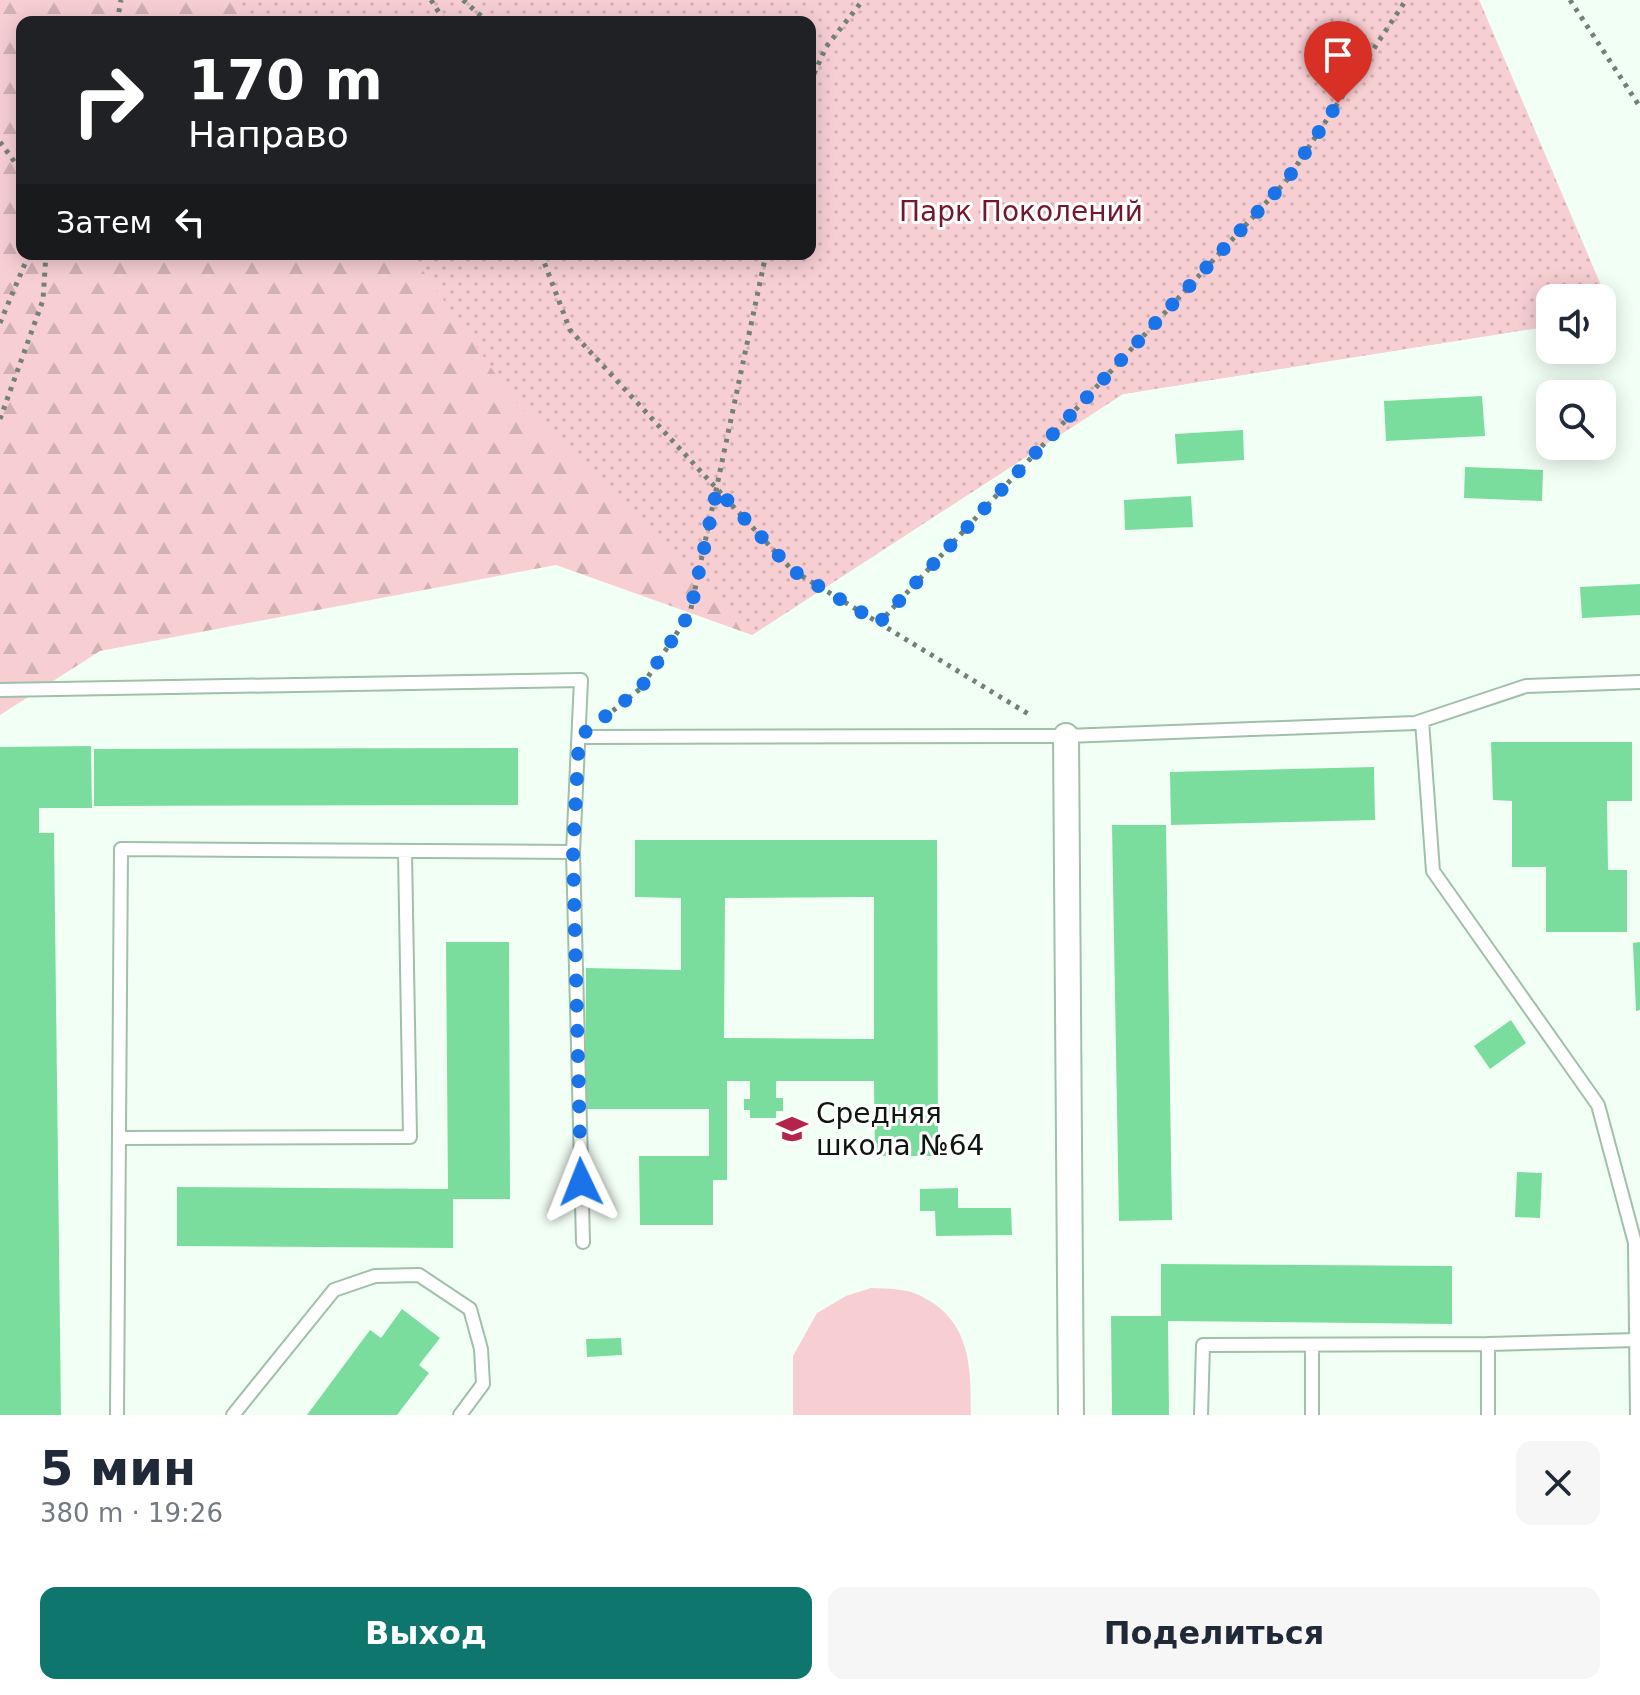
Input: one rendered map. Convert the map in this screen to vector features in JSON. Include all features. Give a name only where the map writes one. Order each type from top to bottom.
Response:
[{"type":"street","points":[[1066,736],[1071,1415]]},
{"type":"lane","points":[[0,690],[581,680],[573,852],[583,1242]]},
{"type":"lane","points":[[579,737],[1066,736],[1415,723],[1526,686],[1640,682]]},
{"type":"lane","points":[[1422,721],[1433,871],[1598,1105],[1635,1243],[1637,1415]]},
{"type":"lane","points":[[117,1415],[121,849],[573,852]]},
{"type":"lane","points":[[119,1138],[410,1137],[405,852]]},
{"type":"lane","points":[[233,1415],[334,1290],[375,1276],[419,1275],[470,1309],[481,1349],[483,1384],[460,1415]]},
{"type":"lane","points":[[1201,1415],[1203,1345],[1636,1340]]},
{"type":"lane","points":[[1488,1344],[1488,1415]]},
{"type":"lane","points":[[1312,1345],[1312,1415]]},
{"type":"path","points":[[463,0],[481,16]]},
{"type":"path","points":[[816,70],[826,47],[863,0]]},
{"type":"path","points":[[879,623],[1287,180],[1406,0]]},
{"type":"path","points":[[1570,0],[1640,107]]},
{"type":"path","points":[[0,142],[16,164]]},
{"type":"path","points":[[0,323],[26,260]]},
{"type":"path","points":[[0,419],[43,300],[46,260]]},
{"type":"path","points":[[543,260],[570,330],[792,570],[1066,736]]},
{"type":"path","points":[[579,737],[640,689],[690,613],[765,260]]},
{"type":"green space","name":"Парк Поколений","points":[[0,0],[1479,0],[1600,284],[1536,284],[1536,328],[1123,394],[752,635],[556,565],[100,651],[0,715]]},
{"type":"green space","name":"Парк Поколений","points":[[232,0],[1479,0],[1600,284],[1536,284],[1536,328],[1123,394],[752,635],[514,400],[415,260],[816,260],[816,16],[243,16]]},
{"type":"green space","points":[[871,1288],[915,1293],[938,1306],[950,1318],[965,1346],[971,1415],[793,1415],[793,1356],[817,1313],[846,1296]]},
{"type":"building","points":[[1482,396],[1485,436],[1386,441],[1384,401]]},
{"type":"building","points":[[1243,430],[1244,460],[1177,464],[1175,434]]},
{"type":"building","points":[[1465,467],[1543,470],[1542,501],[1464,498]]},
{"type":"building","points":[[1191,496],[1193,527],[1125,530],[1124,500]]},
{"type":"building","points":[[1640,584],[1640,615],[1582,618],[1580,587]]},
{"type":"building","points":[[1491,742],[1632,742],[1632,801],[1607,801],[1608,870],[1627,870],[1627,932],[1546,932],[1546,867],[1512,867],[1512,801],[1493,800]]},
{"type":"building","points":[[91,746],[92,808],[39,808],[39,833],[54,833],[61,1415],[0,1415],[0,747]]},
{"type":"building","points":[[518,748],[518,805],[94,806],[94,749]]},
{"type":"building","points":[[1374,767],[1375,820],[1171,825],[1170,772]]},
{"type":"building","points":[[1112,825],[1166,825],[1172,1220],[1119,1221]]},
{"type":"building","points":[[635,840],[937,840],[938,1156],[875,1156],[874,1081],[776,1081],[776,1098],[783,1098],[783,1111],[776,1111],[776,1118],[750,1118],[750,1110],[744,1110],[744,1099],[750,1099],[750,1081],[727,1081],[727,1180],[713,1180],[713,1225],[640,1225],[639,1156],[709,1156],[709,1109],[585,1109],[586,968],[681,970],[681,898],[635,897]],"holes":[[[874,897],[874,1039],[724,1038],[725,898]]]},
{"type":"building","points":[[446,942],[509,942],[510,1199],[453,1199],[453,1248],[177,1246],[177,1187],[448,1189]]},
{"type":"building","points":[[1640,942],[1640,1010],[1636,1011],[1633,943]]},
{"type":"building","points":[[1511,1020],[1526,1043],[1490,1069],[1474,1046]]},
{"type":"building","points":[[1517,1172],[1542,1173],[1540,1218],[1515,1217]]},
{"type":"building","points":[[958,1188],[958,1208],[1011,1208],[1012,1235],[936,1236],[935,1211],[920,1211],[920,1189]]},
{"type":"building","points":[[1161,1264],[1452,1266],[1452,1324],[1168,1321],[1169,1415],[1112,1415],[1111,1316],[1161,1316]]},
{"type":"building","points":[[402,1309],[440,1338],[419,1365],[429,1373],[397,1415],[307,1415],[370,1330],[381,1338]]},
{"type":"building","points":[[621,1338],[622,1355],[587,1357],[586,1339]]},
{"type":"place","name":"Средняя школа №64","points":[[792,1129]]},
{"type":"route","points":[[581,1182],[573,852],[579,737],[640,689],[690,613],[717,489],[792,570],[879,623],[1287,180],[1338,103]]}]
